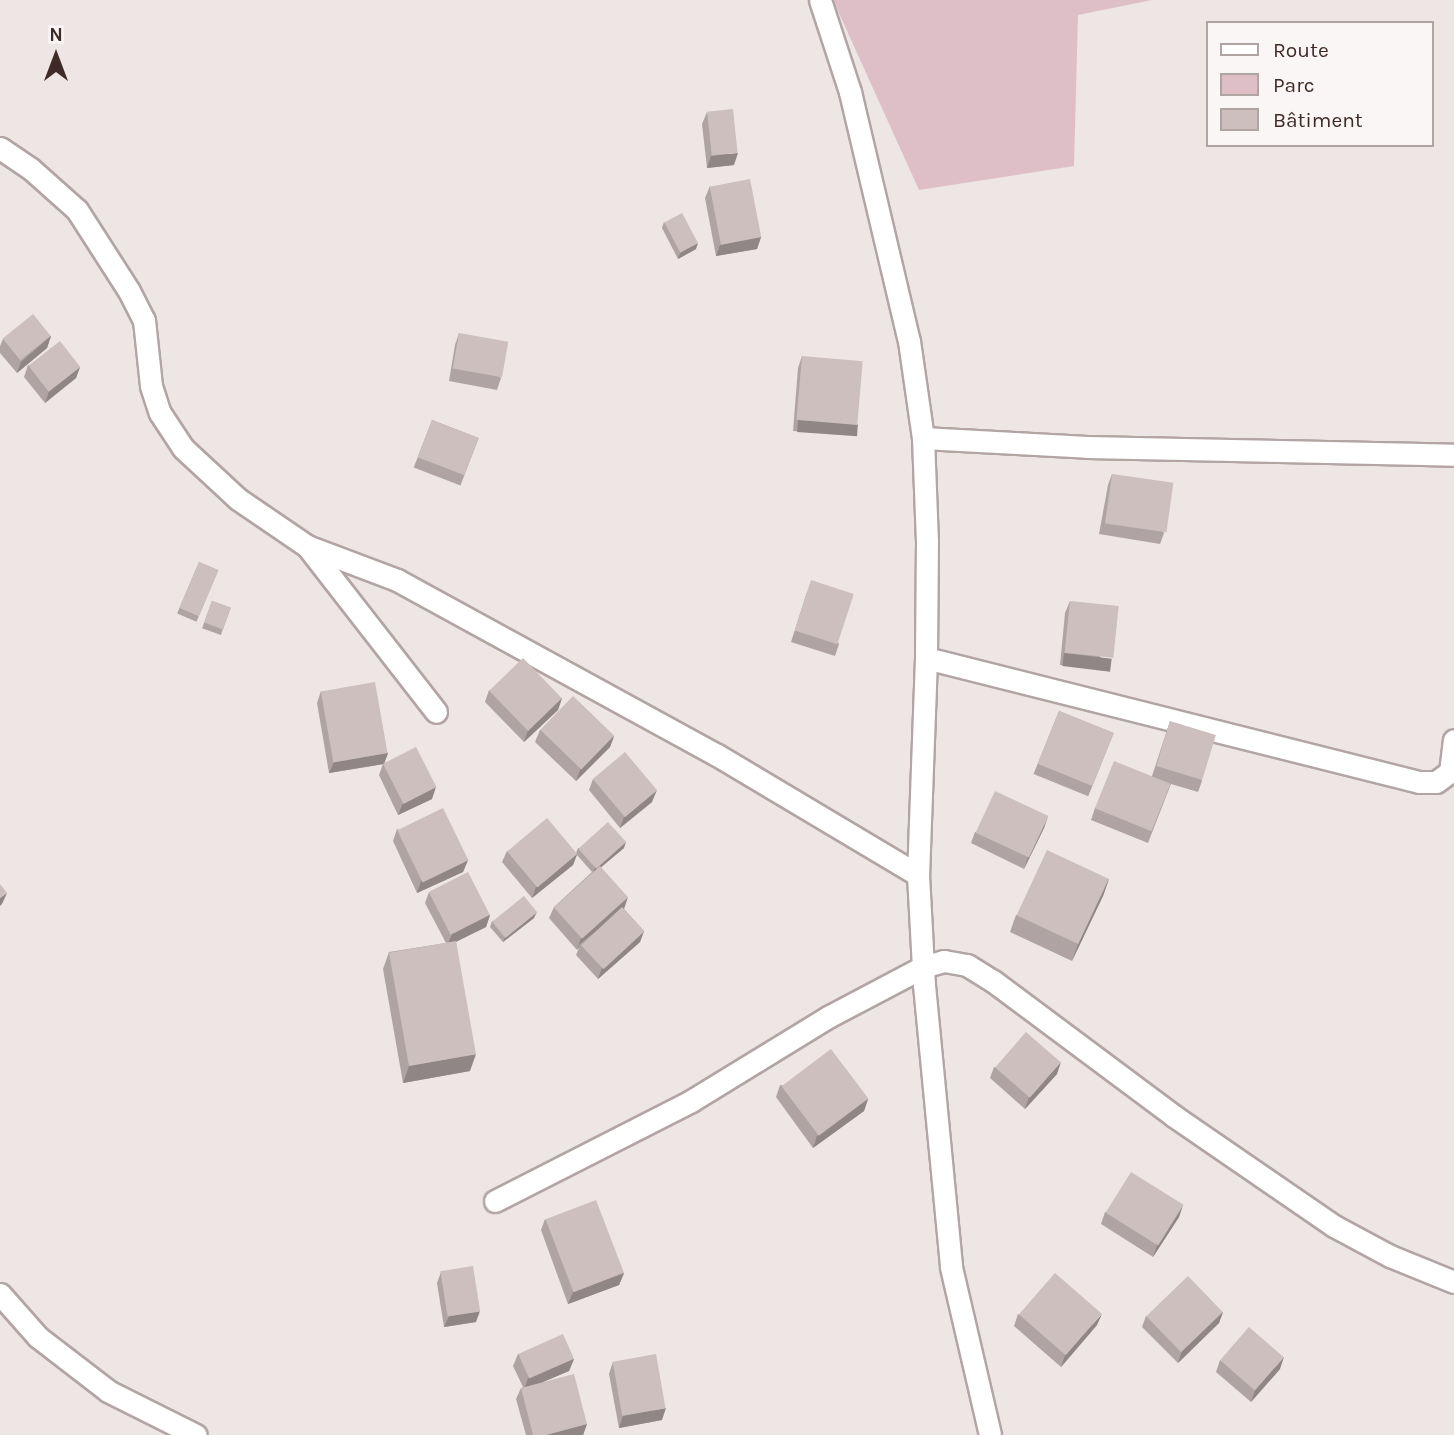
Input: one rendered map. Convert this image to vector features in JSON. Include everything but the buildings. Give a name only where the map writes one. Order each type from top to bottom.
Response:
[{"type":"street","points":[[820,0],[850,92],[903,314],[923,438],[927,541],[926,658],[918,875],[923,967],[951,1267],[989,1435]]},
{"type":"street","points":[[0,148],[31,169],[77,210],[129,291],[144,320],[151,386],[160,413],[183,448],[238,499],[307,546],[397,580],[717,755],[918,875]]},
{"type":"street","points":[[923,438],[1087,447],[1454,455]]},
{"type":"street","points":[[307,546],[436,712]]},
{"type":"street","points":[[926,658],[1419,782],[1436,782],[1450,772],[1454,740]]},
{"type":"street","points":[[495,1202],[691,1101],[828,1017],[923,967],[944,961],[967,965],[1174,1116],[1334,1226],[1390,1256],[1454,1282]]},
{"type":"street","points":[[0,1294],[38,1337],[107,1391],[196,1435]]},
{"type":"green space","points":[[833,0],[1152,0],[1078,15],[1074,166],[919,190]]}]
